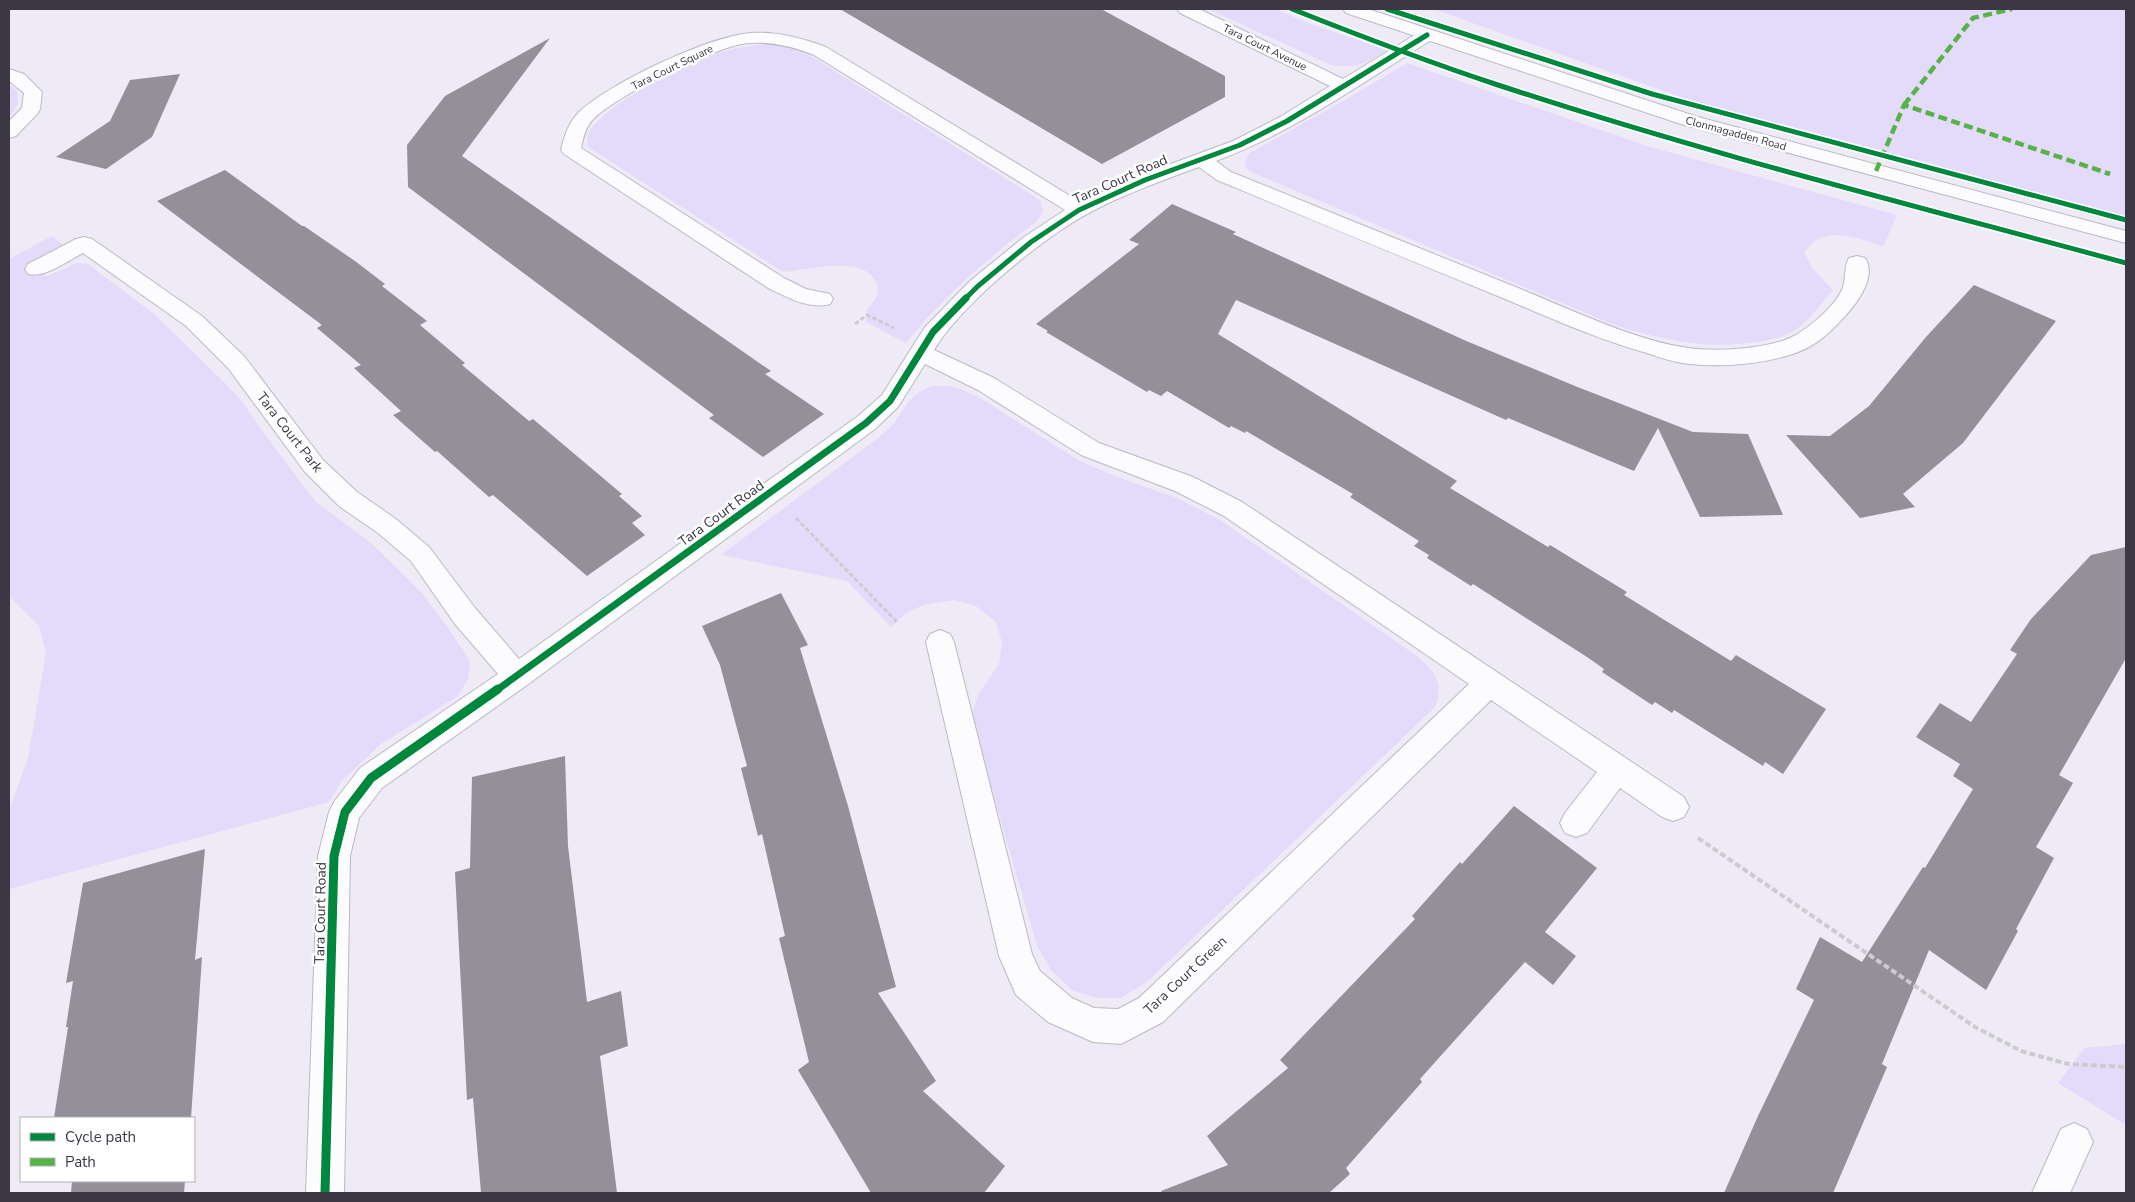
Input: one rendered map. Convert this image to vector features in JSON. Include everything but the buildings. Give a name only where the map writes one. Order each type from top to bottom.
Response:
[{"type":"street","name":"Tara Court Avenue","points":[[1186,9],[1344,86]]},
{"type":"street","name":"Clonmagadden Road","points":[[1352,9],[1427,36],[1691,121],[2126,237]]},
{"type":"street","name":"Tara Court Road","points":[[325,1193],[334,856],[345,812],[371,778],[516,676],[866,423],[890,401],[933,332],[978,286],[1031,242],[1079,210],[1145,180],[1240,145],[1287,121],[1427,36]]},
{"type":"street","name":"Tara Court Square","points":[[822,299],[800,295],[776,283],[572,150],[573,135],[585,116],[604,100],[713,46],[741,39],[771,37],[796,42],[820,50],[1079,210]]},
{"type":"street","points":[[9,74],[18,78],[33,92],[31,109],[9,132]]},
{"type":"street","points":[[1202,159],[1224,176],[1583,323],[1632,342],[1690,356],[1745,356],[1794,344],[1822,328],[1851,296],[1857,281],[1857,263]]},
{"type":"street","name":"Tara Court Park","points":[[36,269],[84,244],[194,322],[236,362],[314,466],[348,499],[388,526],[420,554],[465,616],[516,676]]},
{"type":"street","points":[[921,353],[986,384],[1090,449],[1184,484],[1233,509],[1673,807]]},
{"type":"street","name":"Tara Court Green","points":[[940,642],[1020,965],[1028,983],[1060,1010],[1093,1025],[1121,1027],[1151,1010],[1489,683]]},
{"type":"street","points":[[1576,823],[1617,769]]},
{"type":"street","points":[[2051,1193],[2074,1142]]},
{"type":"path","points":[[855,324],[867,315],[897,330]]},
{"type":"path","points":[[793,514],[897,622]]},
{"type":"path","points":[[1691,833],[1975,1027],[2021,1052],[2068,1064],[2126,1067]]},
{"type":"shaded area","points":[[1208,9],[1275,9],[1311,24],[1387,50],[1355,66],[1331,65]]},
{"type":"shaded area","points":[[1433,9],[2126,9],[2126,216],[1942,169],[1689,100]]},
{"type":"shaded area","points":[[767,44],[789,47],[811,56],[1040,200],[1043,211],[1038,220],[968,277],[906,343],[866,322],[867,309],[875,300],[878,290],[876,282],[870,273],[860,268],[848,266],[820,267],[783,272],[588,147],[587,136],[595,124],[623,101],[641,90],[678,70],[715,54],[737,48]]},
{"type":"shaded area","points":[[1407,63],[1647,146],[1897,215],[1883,247],[1840,235],[1820,238],[1811,244],[1804,253],[1812,268],[1833,290],[1802,324],[1790,333],[1760,342],[1732,345],[1697,344],[1647,335],[1614,325],[1251,172],[1245,166],[1245,160],[1250,153]]},
{"type":"shaded area","points":[[9,84],[17,91],[18,104],[9,118]]},
{"type":"shaded area","points":[[52,236],[63,245],[30,264],[47,276],[77,263],[88,264],[153,313],[241,400],[315,501],[370,542],[421,592],[449,629],[470,662],[468,679],[458,696],[381,744],[342,781],[329,802],[9,889],[9,811],[28,758],[46,653],[39,626],[9,596],[9,259]]},
{"type":"shaded area","points":[[932,386],[952,386],[977,396],[1078,460],[1120,478],[1177,498],[1220,520],[1417,656],[1433,672],[1438,684],[1438,699],[1435,707],[1148,981],[1121,998],[1096,998],[1072,990],[1051,970],[1037,946],[971,718],[979,693],[999,664],[1002,643],[996,622],[976,606],[954,600],[923,605],[905,614],[891,627],[847,581],[721,555],[878,438],[893,424],[917,394]]},
{"type":"shaded area","points":[[2126,1044],[2126,1125],[2058,1083],[2084,1048]]},
{"type":"marked path","points":[[1904,105],[1973,18],[2012,9]]},
{"type":"marked path","points":[[1876,171],[1904,105],[2110,174]]},
{"type":"cycle path","points":[[1292,9],[1394,49],[1496,85],[1600,118],[1810,178],[2126,263]]},
{"type":"cycle path","points":[[1387,9],[1652,94],[2126,220]]},
{"type":"cycle path","points":[[325,1193],[334,856],[345,812],[371,778],[517,676],[866,423],[890,401],[933,332],[978,286],[1031,242],[1079,210],[1145,180],[1240,145],[1287,121],[1427,35]]}]
